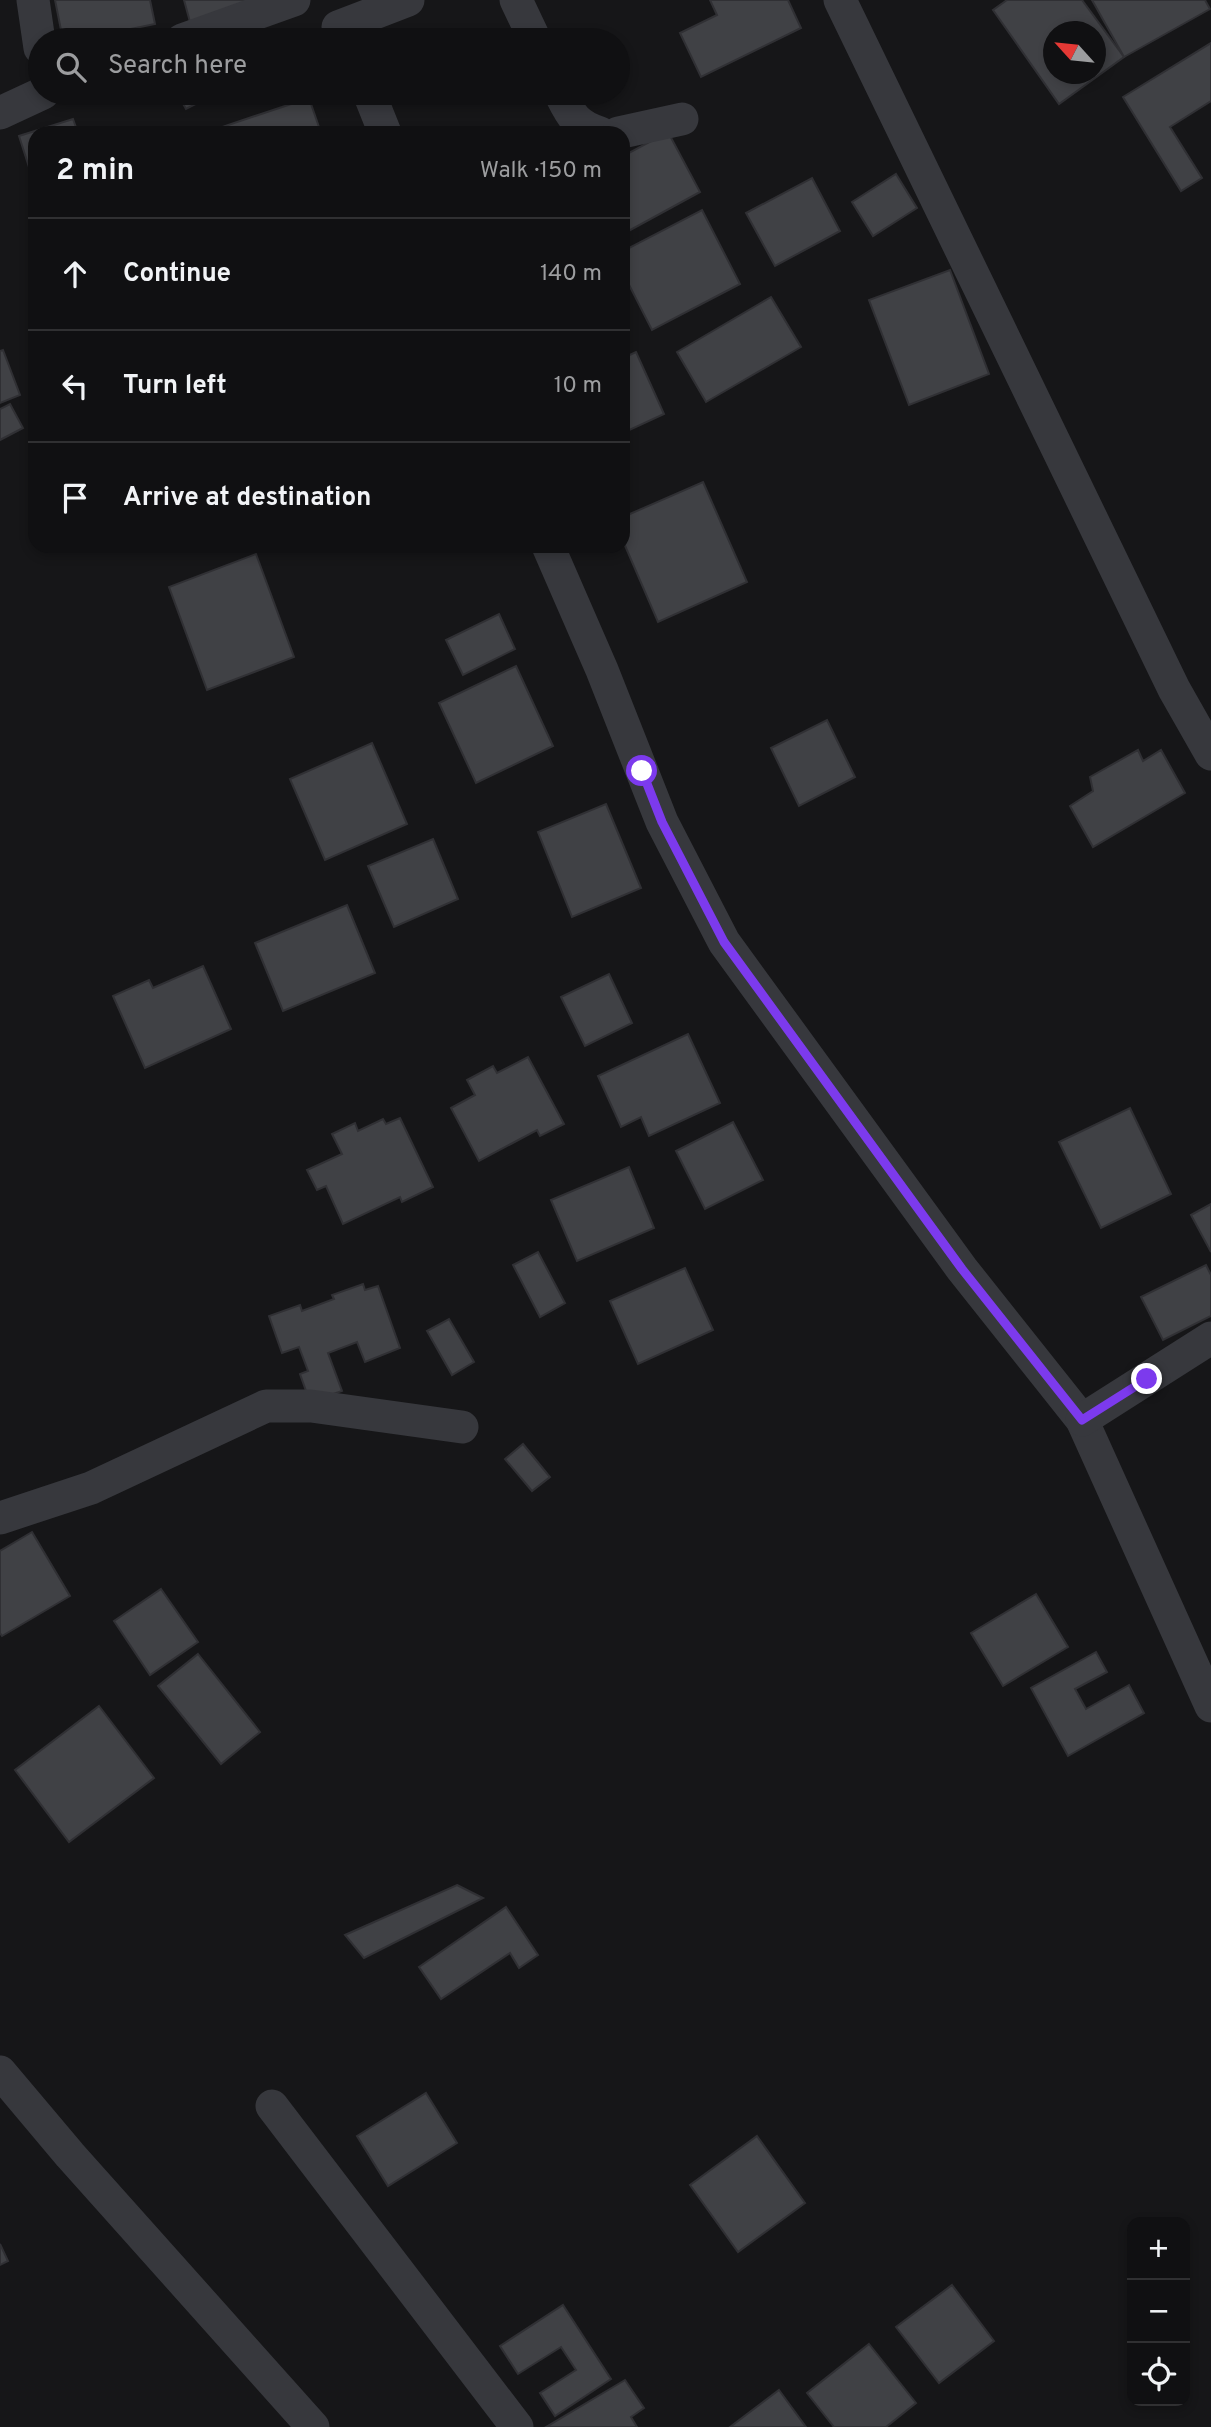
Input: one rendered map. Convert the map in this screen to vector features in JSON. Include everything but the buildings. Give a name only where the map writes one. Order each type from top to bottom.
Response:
[{"type":"street","points":[[33,0],[37,28]]},
{"type":"street","points":[[216,28],[294,0]]},
{"type":"street","points":[[336,22],[408,0]]},
{"type":"street","points":[[516,0],[529,28]]},
{"type":"street","points":[[840,0],[1174,689],[1211,754]]},
{"type":"street","points":[[0,114],[28,100]]},
{"type":"street","points":[[374,105],[383,126]]},
{"type":"street","points":[[566,105],[570,114],[582,126]]},
{"type":"street","points":[[630,130],[682,119]]},
{"type":"street","points":[[551,553],[602,670],[662,822],[724,942],[962,1269],[1082,1420],[1211,1706]]},
{"type":"street","points":[[1082,1420],[1211,1338]]},
{"type":"street","points":[[0,1518],[90,1489],[266,1406],[311,1406],[462,1427]]},
{"type":"street","points":[[0,2072],[70,2155],[313,2427]]},
{"type":"street","points":[[272,2106],[517,2427]]},
{"type":"route","points":[[642,771],[662,822],[724,942],[962,1269],[1082,1420],[1147,1379]]}]
